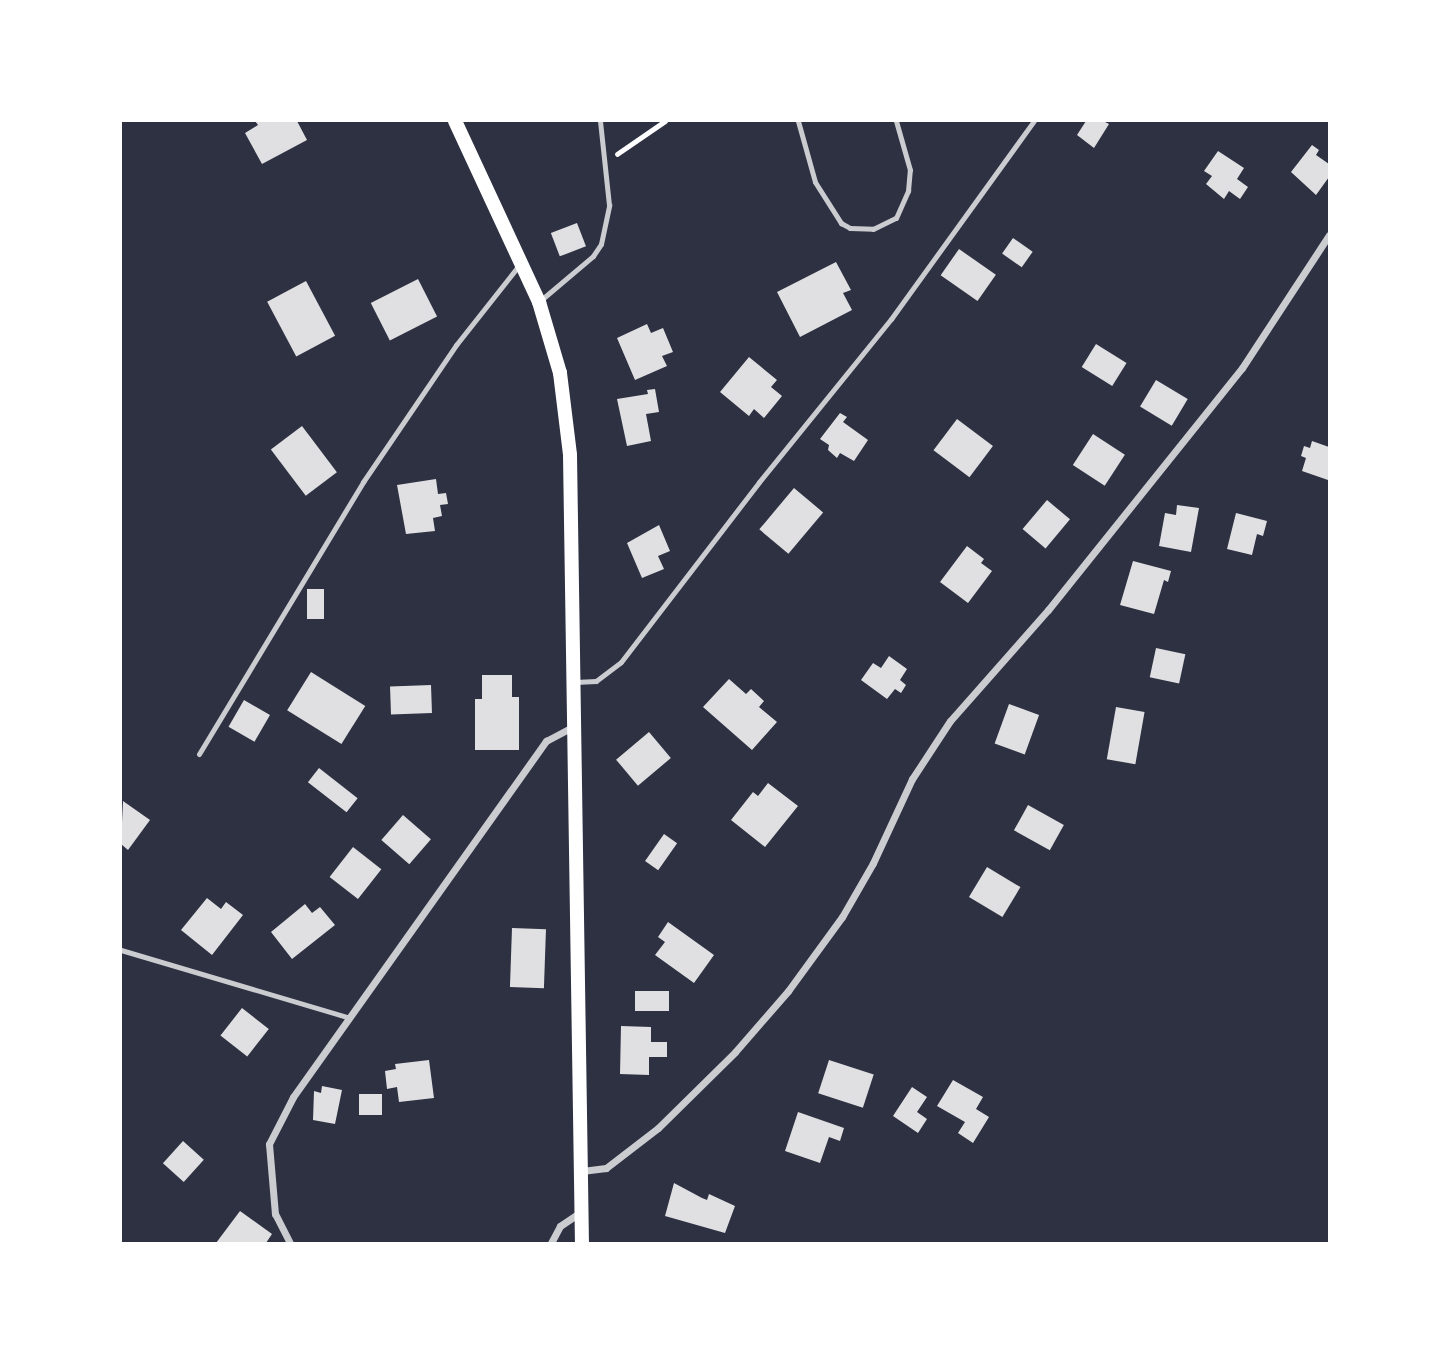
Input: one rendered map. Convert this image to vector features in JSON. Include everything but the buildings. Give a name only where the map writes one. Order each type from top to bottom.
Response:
[{"type":"main road","points":[[455,121],[539,302],[560,373],[570,455],[582,1243]]},
{"type":"street","points":[[582,1171],[606,1168],[658,1128],[735,1052],[788,991],[842,917],[873,863],[912,779],[950,720],[1048,610],[1242,368],[1329,235]]},
{"type":"street","points":[[290,1243],[275,1214],[269,1143],[293,1097],[347,1017],[546,741],[575,725]]},
{"type":"street","points":[[551,1243],[560,1226],[582,1212]]},
{"type":"lane","points":[[539,302],[593,256],[601,244],[609,205],[600,121]]},
{"type":"lane","points":[[798,121],[815,182],[841,223],[850,228],[873,229],[896,218],[908,191],[910,170],[896,121]]},
{"type":"lane","points":[[575,682],[596,681],[621,662],[759,482],[891,319],[1034,121]]},
{"type":"lane","points":[[199,754],[363,482],[456,345],[520,264]]},
{"type":"lane","points":[[121,950],[347,1017]]},
{"type":"path","points":[[620,152],[665,121]]}]
